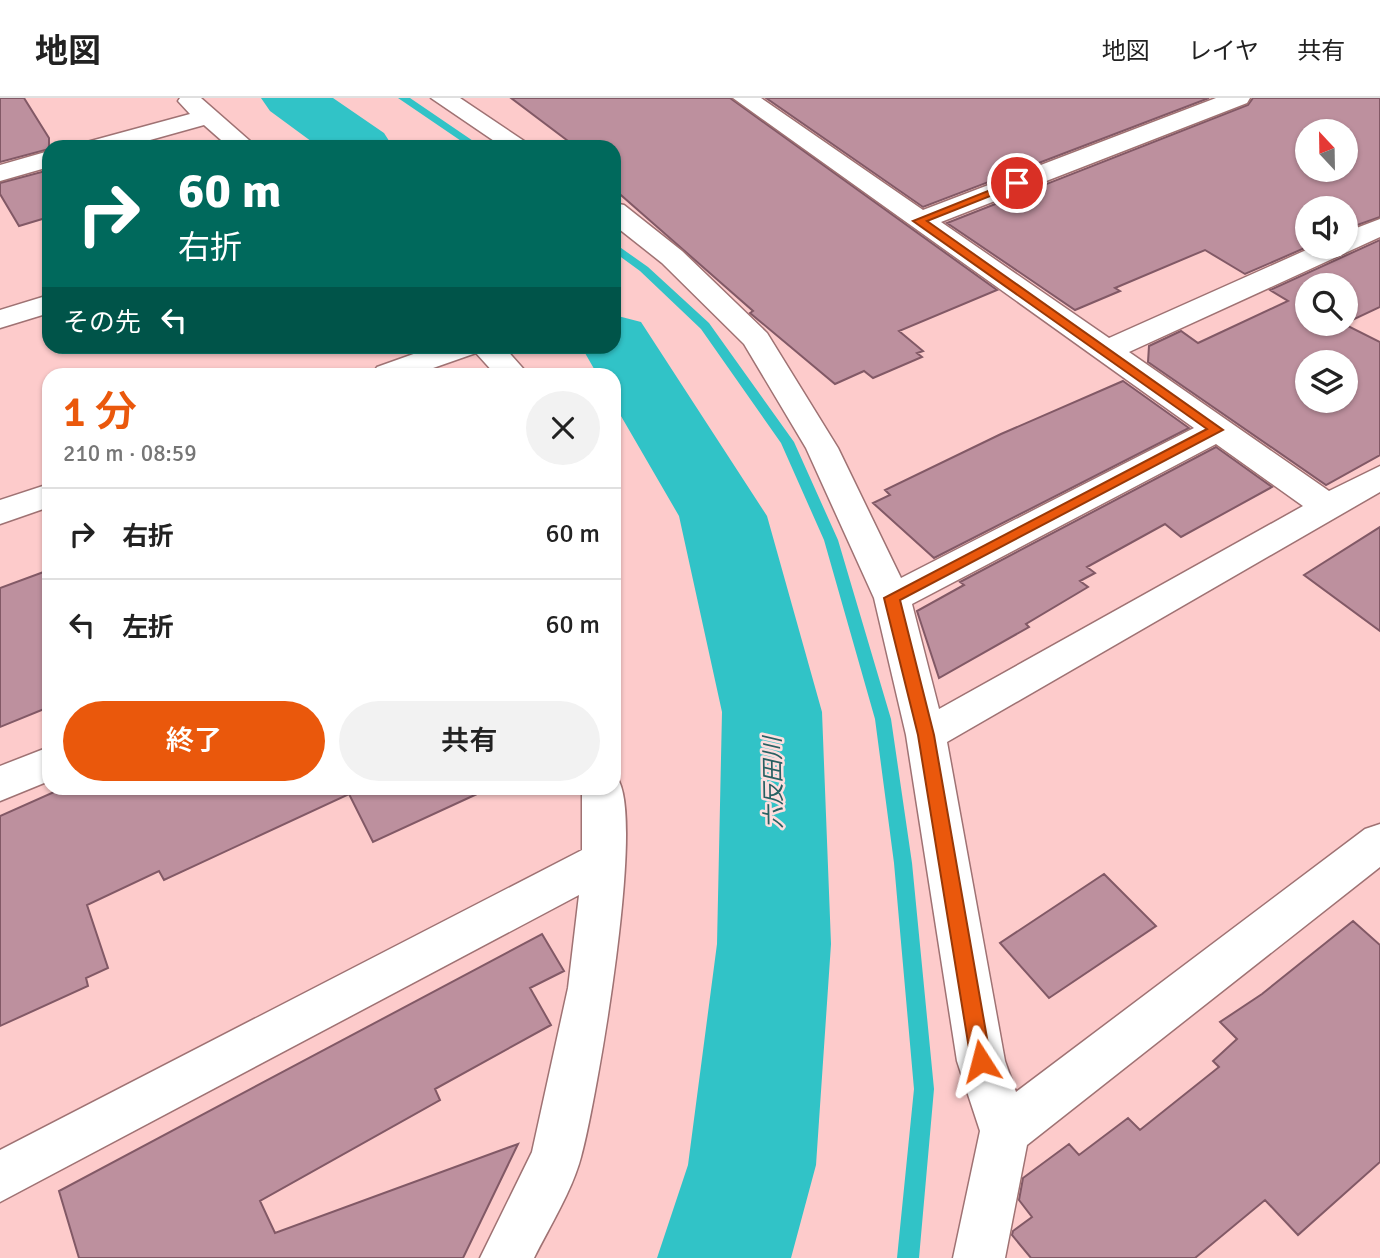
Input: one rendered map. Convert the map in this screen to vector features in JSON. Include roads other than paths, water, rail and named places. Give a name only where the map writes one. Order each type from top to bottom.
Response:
[{"type":"street","points":[[187,98],[235,140]]},
{"type":"street","points":[[443,98],[509,140]]},
{"type":"street","points":[[919,221],[1238,98]]},
{"type":"street","points":[[758,100],[919,221],[1327,506]]},
{"type":"street","points":[[122,140],[207,117]]},
{"type":"street","points":[[0,173],[42,161]]},
{"type":"street","points":[[621,217],[672,257],[756,339],[822,448],[892,598],[926,735],[981,1061],[1005,1131],[979,1258]]},
{"type":"street","points":[[1358,237],[1380,227]]},
{"type":"street","points":[[1106,351],[1309,259]]},
{"type":"street","points":[[0,319],[42,306]]},
{"type":"street","points":[[405,368],[444,354]]},
{"type":"street","points":[[493,354],[506,368]]},
{"type":"street","points":[[892,598],[1217,430]]},
{"type":"street","points":[[926,735],[1380,477]]},
{"type":"street","points":[[0,512],[42,497]]},
{"type":"street","points":[[0,784],[42,766]]},
{"type":"street","points":[[506,1258],[556,1158],[591,988],[604,860],[603,795]]},
{"type":"street","points":[[1005,1131],[1380,842]]},
{"type":"street","points":[[0,1177],[604,860]]},
{"type":"waterway","name":"六反田川","points":[[292,98],[351,140]]},
{"type":"waterway","points":[[403,98],[466,140]]},
{"type":"waterway","points":[[621,251],[705,326],[787,442],[831,540],[883,719],[903,863],[924,1089],[908,1258]]},
{"type":"waterway","name":"六反田川","points":[[621,349],[723,516],[772,712],[774,944],[752,1165],[724,1258]]}]
